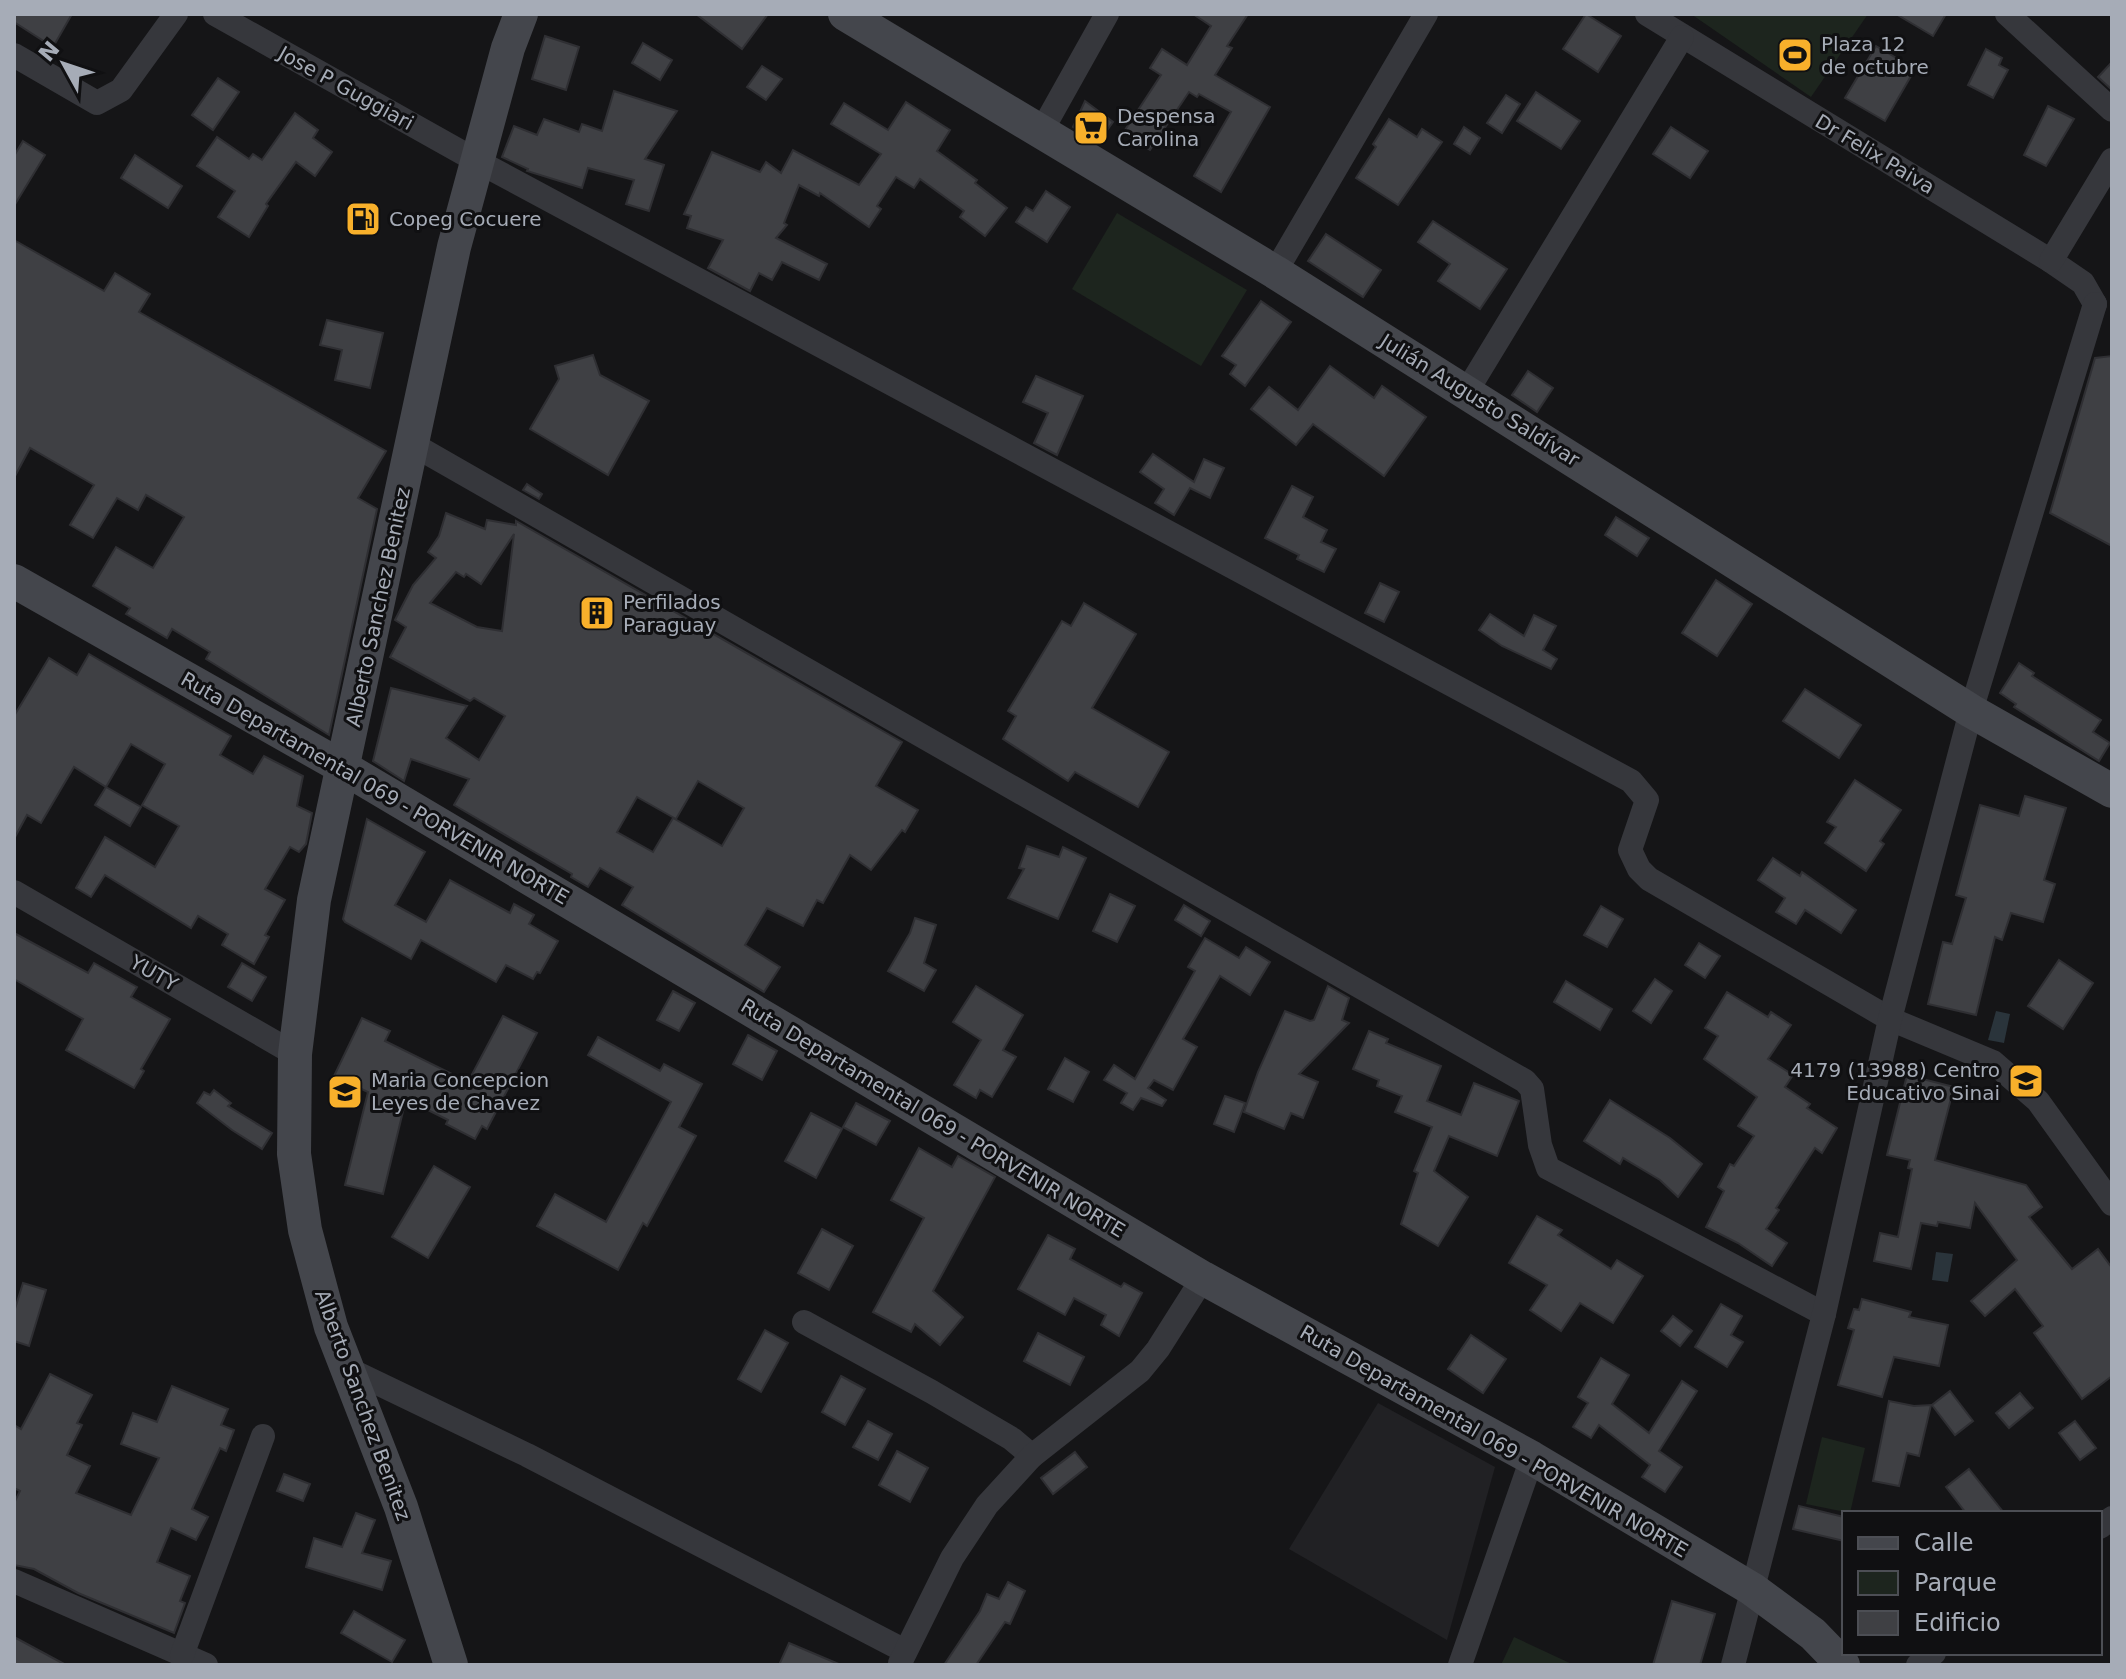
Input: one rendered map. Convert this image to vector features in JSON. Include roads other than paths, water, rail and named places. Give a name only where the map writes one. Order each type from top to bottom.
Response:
[{"type":"street","points":[[14,55],[97,103],[121,90],[176,14]]},
{"type":"street","name":"Jose P Guggiari","points":[[215,14],[477,161],[1631,781],[1647,800],[1630,850],[1639,869],[1649,879],[1890,1019]]},
{"type":"street","name":"Alberto Sanchez Benitez","points":[[451,1665],[401,1507],[331,1327],[305,1230],[294,1154],[295,1054],[314,900],[454,247],[508,48],[521,14]]},
{"type":"street","name":"Julián Augusto Saldívar","points":[[845,14],[1275,272],[1971,711],[2112,791]]},
{"type":"street","points":[[1041,132],[1107,14]]},
{"type":"street","points":[[1275,272],[1426,14]]},
{"type":"street","name":"Dr Felix Paiva","points":[[1647,14],[2051,261],[2083,283],[2103,303]]},
{"type":"street","points":[[2007,14],[2112,110]]},
{"type":"street","points":[[1467,391],[1682,37]]},
{"type":"street","points":[[2051,261],[2112,160]]},
{"type":"street","points":[[1733,1665],[1824,1314],[1890,1019],[1971,711],[2103,303]]},
{"type":"street","points":[[412,444],[1525,1081],[1532,1089],[1540,1145],[1548,1168],[1824,1314]]},
{"type":"street","name":"Ruta Departamental 069 - PORVENIR NORTE","points":[[14,581],[344,768],[1203,1278],[1532,1458],[1752,1589],[1813,1634],[1843,1665]]},
{"type":"street","name":"YUTY","points":[[14,892],[295,1054]]},
{"type":"street","points":[[1890,1019],[1993,1062],[2038,1101],[2112,1204]]},
{"type":"street","points":[[346,1368],[527,1455],[902,1658],[952,1558],[987,1505],[1032,1456],[1140,1371],[1158,1349],[1203,1278]]},
{"type":"street","points":[[804,1322],[1012,1439],[1032,1456]]},
{"type":"street","points":[[182,1655],[263,1436]]},
{"type":"street","points":[[1460,1665],[1532,1458]]},
{"type":"street","points":[[14,1581],[206,1665]]},
{"type":"place","name":"Plaza 12 de octubre","points":[[1795,55]]},
{"type":"place","name":"Despensa Carolina","points":[[1091,128]]},
{"type":"place","name":"Copeg Cocuere","points":[[363,219]]},
{"type":"place","name":"Perfilados Paraguay","points":[[597,613]]},
{"type":"place","name":"4179 (13988) Centro Educativo Sinai","points":[[2026,1081]]},
{"type":"place","name":"Maria Concepcion Leyes de Chavez","points":[[345,1092]]}]
